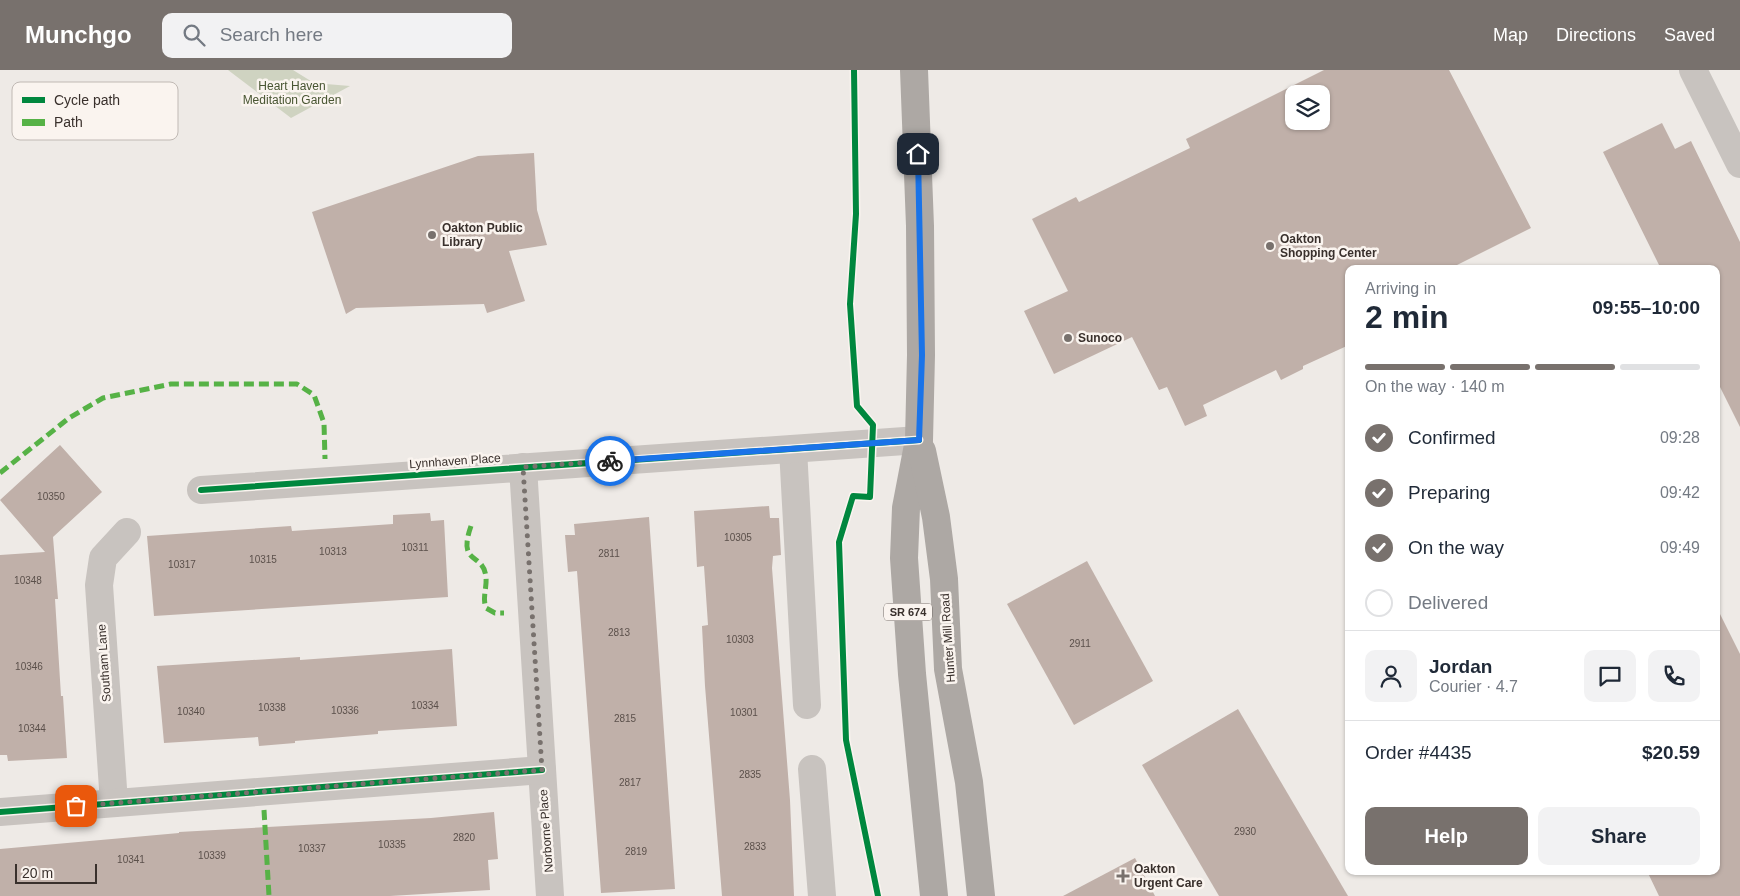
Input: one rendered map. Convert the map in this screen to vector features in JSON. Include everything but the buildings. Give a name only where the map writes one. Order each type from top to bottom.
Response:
[{"type":"main road","name":"Hunter Mill Road","points":[[914,70],[920,226],[919,440],[906,508],[904,558],[912,674],[934,896]]},
{"type":"main road","name":"Hunter Mill Road","points":[[919,440],[936,517],[943,570],[948,669],[969,782],[981,896]]},
{"type":"street","points":[[1693,70],[1740,164]]},
{"type":"street","name":"Lynnhaven Place","points":[[201,490],[919,440]]},
{"type":"street","points":[[793,449],[807,705]]},
{"type":"street","name":"Norborne Place","points":[[523,467],[550,896]]},
{"type":"street","name":"Southam Lane","points":[[114,803],[99,585],[102,558],[127,532]]},
{"type":"street","points":[[812,769],[822,896]]},
{"type":"street","points":[[0,812],[542,770]]},
{"type":"green space","name":"Heart Haven Meditation Garden","points":[[228,70],[293,70],[314,83],[350,86],[291,118]]},
{"type":"marked path","points":[[0,473],[69,418],[103,398],[171,384],[297,384],[314,395],[324,423],[325,459]]},
{"type":"marked path","points":[[471,526],[467,547],[472,557],[484,569],[486,577],[484,600],[486,608],[495,613],[504,613]]},
{"type":"marked path","points":[[264,810],[269,896]]},
{"type":"cycle path","points":[[854,70],[856,214],[850,304],[857,406],[873,425],[870,497],[853,496],[839,542],[846,740],[878,896]]},
{"type":"cycle path","points":[[201,490],[919,440]]},
{"type":"cycle path","points":[[0,812],[542,770]]},
{"type":"way so far","points":[[76,806],[542,770],[523,467],[610,461]]},
{"type":"place","name":"Oakton Public Library","points":[[432,235]]},
{"type":"place","name":"Oakton Shopping Center","points":[[1270,246]]},
{"type":"place","name":"Sunoco","points":[[1068,338]]},
{"type":"place","name":"Oakton Urgent Care","points":[[1123,876]]},
{"type":"route","points":[[610,461],[919,440],[922,355],[918,154]]}]
